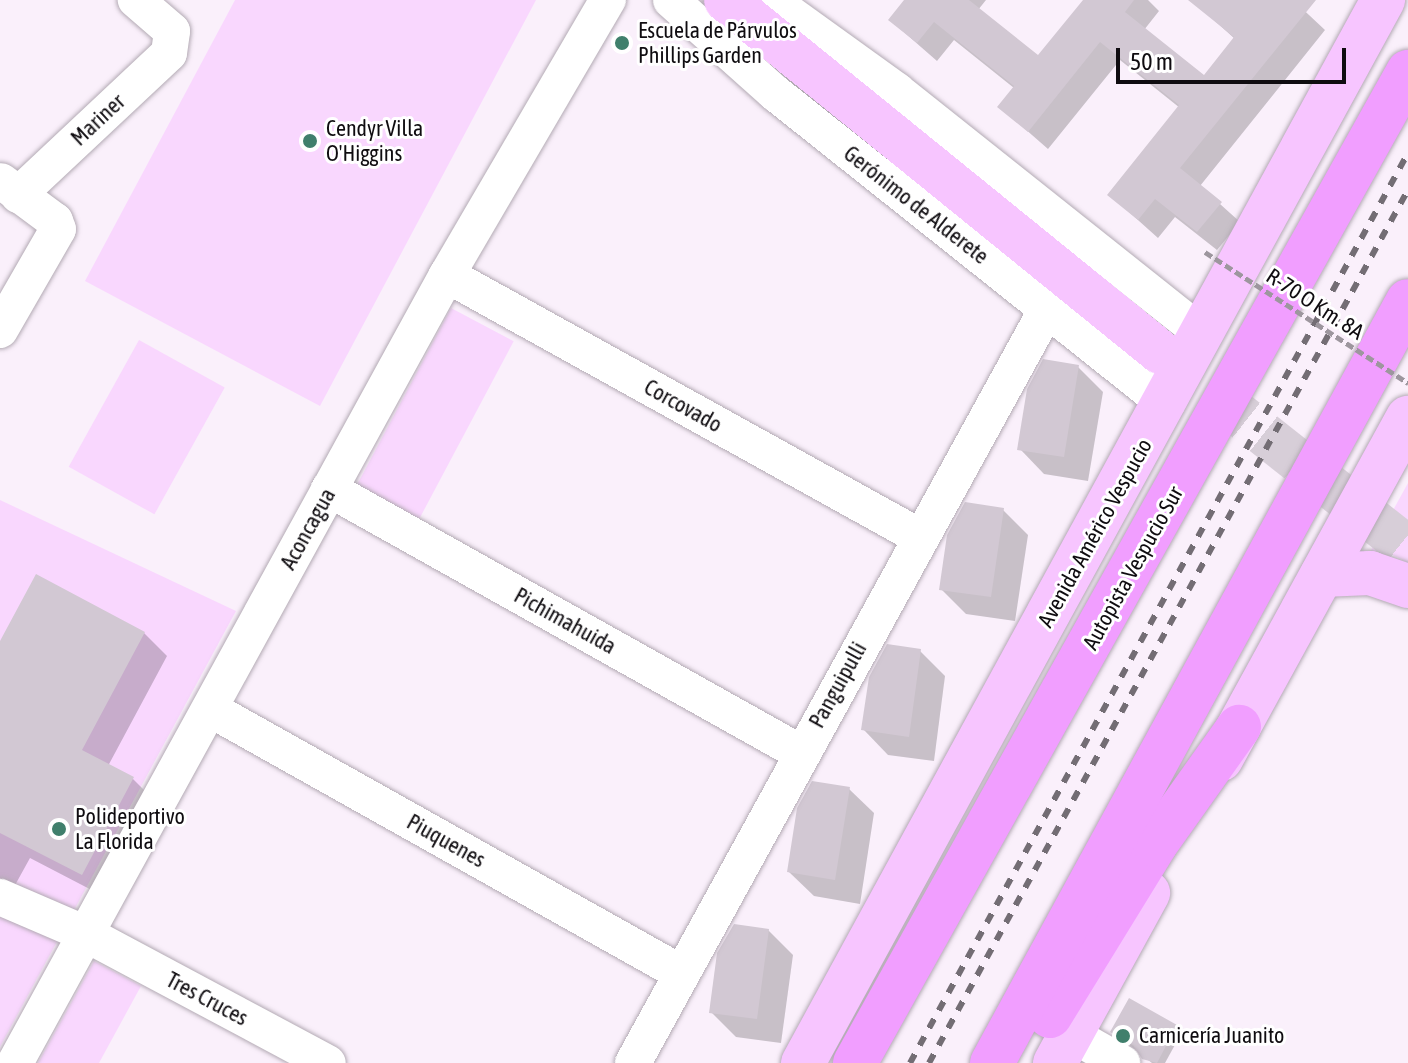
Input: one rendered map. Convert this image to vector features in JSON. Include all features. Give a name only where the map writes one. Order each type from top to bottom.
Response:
[{"type":"highway","name":"Autopista Vespucio Sur","points":[[855,1063],[1408,72]]},
{"type":"highway","points":[[992,1063],[1408,301]]},
{"type":"highway","points":[[1023,1063],[1155,845],[1239,727]]},
{"type":"main road","name":"Gerónimo de Alderete","points":[[702,0],[750,9],[1160,352]]},
{"type":"main road","name":"Avenida Américo Vespucio","points":[[803,1063],[1204,335],[1383,0]]},
{"type":"main road","points":[[1063,1048],[1408,418]]},
{"type":"main road","points":[[1322,575],[1370,573],[1408,586]]},
{"type":"street","name":"Mariner","points":[[0,330],[58,229],[55,221],[9,187],[169,53],[172,31],[136,0]]},
{"type":"street","name":"Aconcagua","points":[[15,1063],[447,275],[608,0]]},
{"type":"street","name":"Gerónimo de Alderete","points":[[671,0],[775,93],[1166,404]]},
{"type":"street","name":"Gerónimo de Alderete","points":[[750,9],[897,91],[1204,335]]},
{"type":"street","name":"Corcovado","points":[[447,275],[920,537]]},
{"type":"street","name":"Panguipulli","points":[[633,1063],[1047,309]]},
{"type":"street","name":"Pichimahuida","points":[[329,489],[801,753]]},
{"type":"street","name":"Piuquenes","points":[[210,709],[681,973]]},
{"type":"street","name":"Tres Cruces","points":[[0,898],[86,934],[328,1063]]},
{"type":"street","points":[[1063,1048],[1122,1063]]},
{"type":"path","name":"R-70 O Km. 8A","points":[[1205,252],[1408,383]]},
{"type":"shaded area","name":"Cendyr Villa O'Higgins","points":[[235,0],[536,0],[320,406],[85,281]]},
{"type":"shaded area","points":[[451,308],[514,341],[417,524],[354,491]]},
{"type":"shaded area","points":[[139,340],[225,388],[154,514],[69,467]]},
{"type":"shaded area","points":[[1408,483],[1408,563],[1393,555],[1369,554]]},
{"type":"shaded area","name":"Polideportivo La Florida","points":[[0,500],[236,611],[0,1047]]},
{"type":"shaded area","points":[[94,961],[141,986],[99,1063],[38,1063]]},
{"type":"building","points":[[904,0],[969,0],[1038,55],[1083,0],[1134,0],[1125,12],[1204,75],[1234,37],[1188,0],[1316,0],[1180,168],[1222,202],[1197,232],[1155,199],[1138,220],[1107,195],[1179,105],[1100,42],[1028,132],[997,107],[1014,86],[934,22],[917,43],[888,20]]},
{"type":"building","points":[[1043,359],[1079,365],[1064,457],[1017,450],[1027,389]]},
{"type":"building","points":[[965,502],[1004,508],[991,597],[939,590],[947,535]]},
{"type":"building","points":[[36,574],[145,632],[82,750],[134,777],[82,875],[0,833],[0,641]]},
{"type":"building","points":[[887,644],[921,649],[909,737],[861,730],[869,677]]},
{"type":"building","points":[[812,781],[850,787],[835,880],[787,872],[797,808]]},
{"type":"building","points":[[734,924],[769,929],[757,1019],[709,1013],[717,953]]},
{"type":"building","points":[[1129,998],[1177,1025],[1157,1063],[1142,1059],[1133,1045],[1110,1032]]},
{"type":"tunnel","points":[[1160,352],[1408,548]]},
{"type":"railway","points":[[910,1063],[1408,153]]},
{"type":"railway","points":[[929,1063],[1408,190]]},
{"type":"place","name":"Escuela de Párvulos Phillips Garden","points":[[622,43]]},
{"type":"place","name":"Cendyr Villa O'Higgins","points":[[310,141]]},
{"type":"place","name":"Polideportivo La Florida","points":[[59,829]]},
{"type":"place","name":"Carnicería Juanito","points":[[1123,1036]]}]
